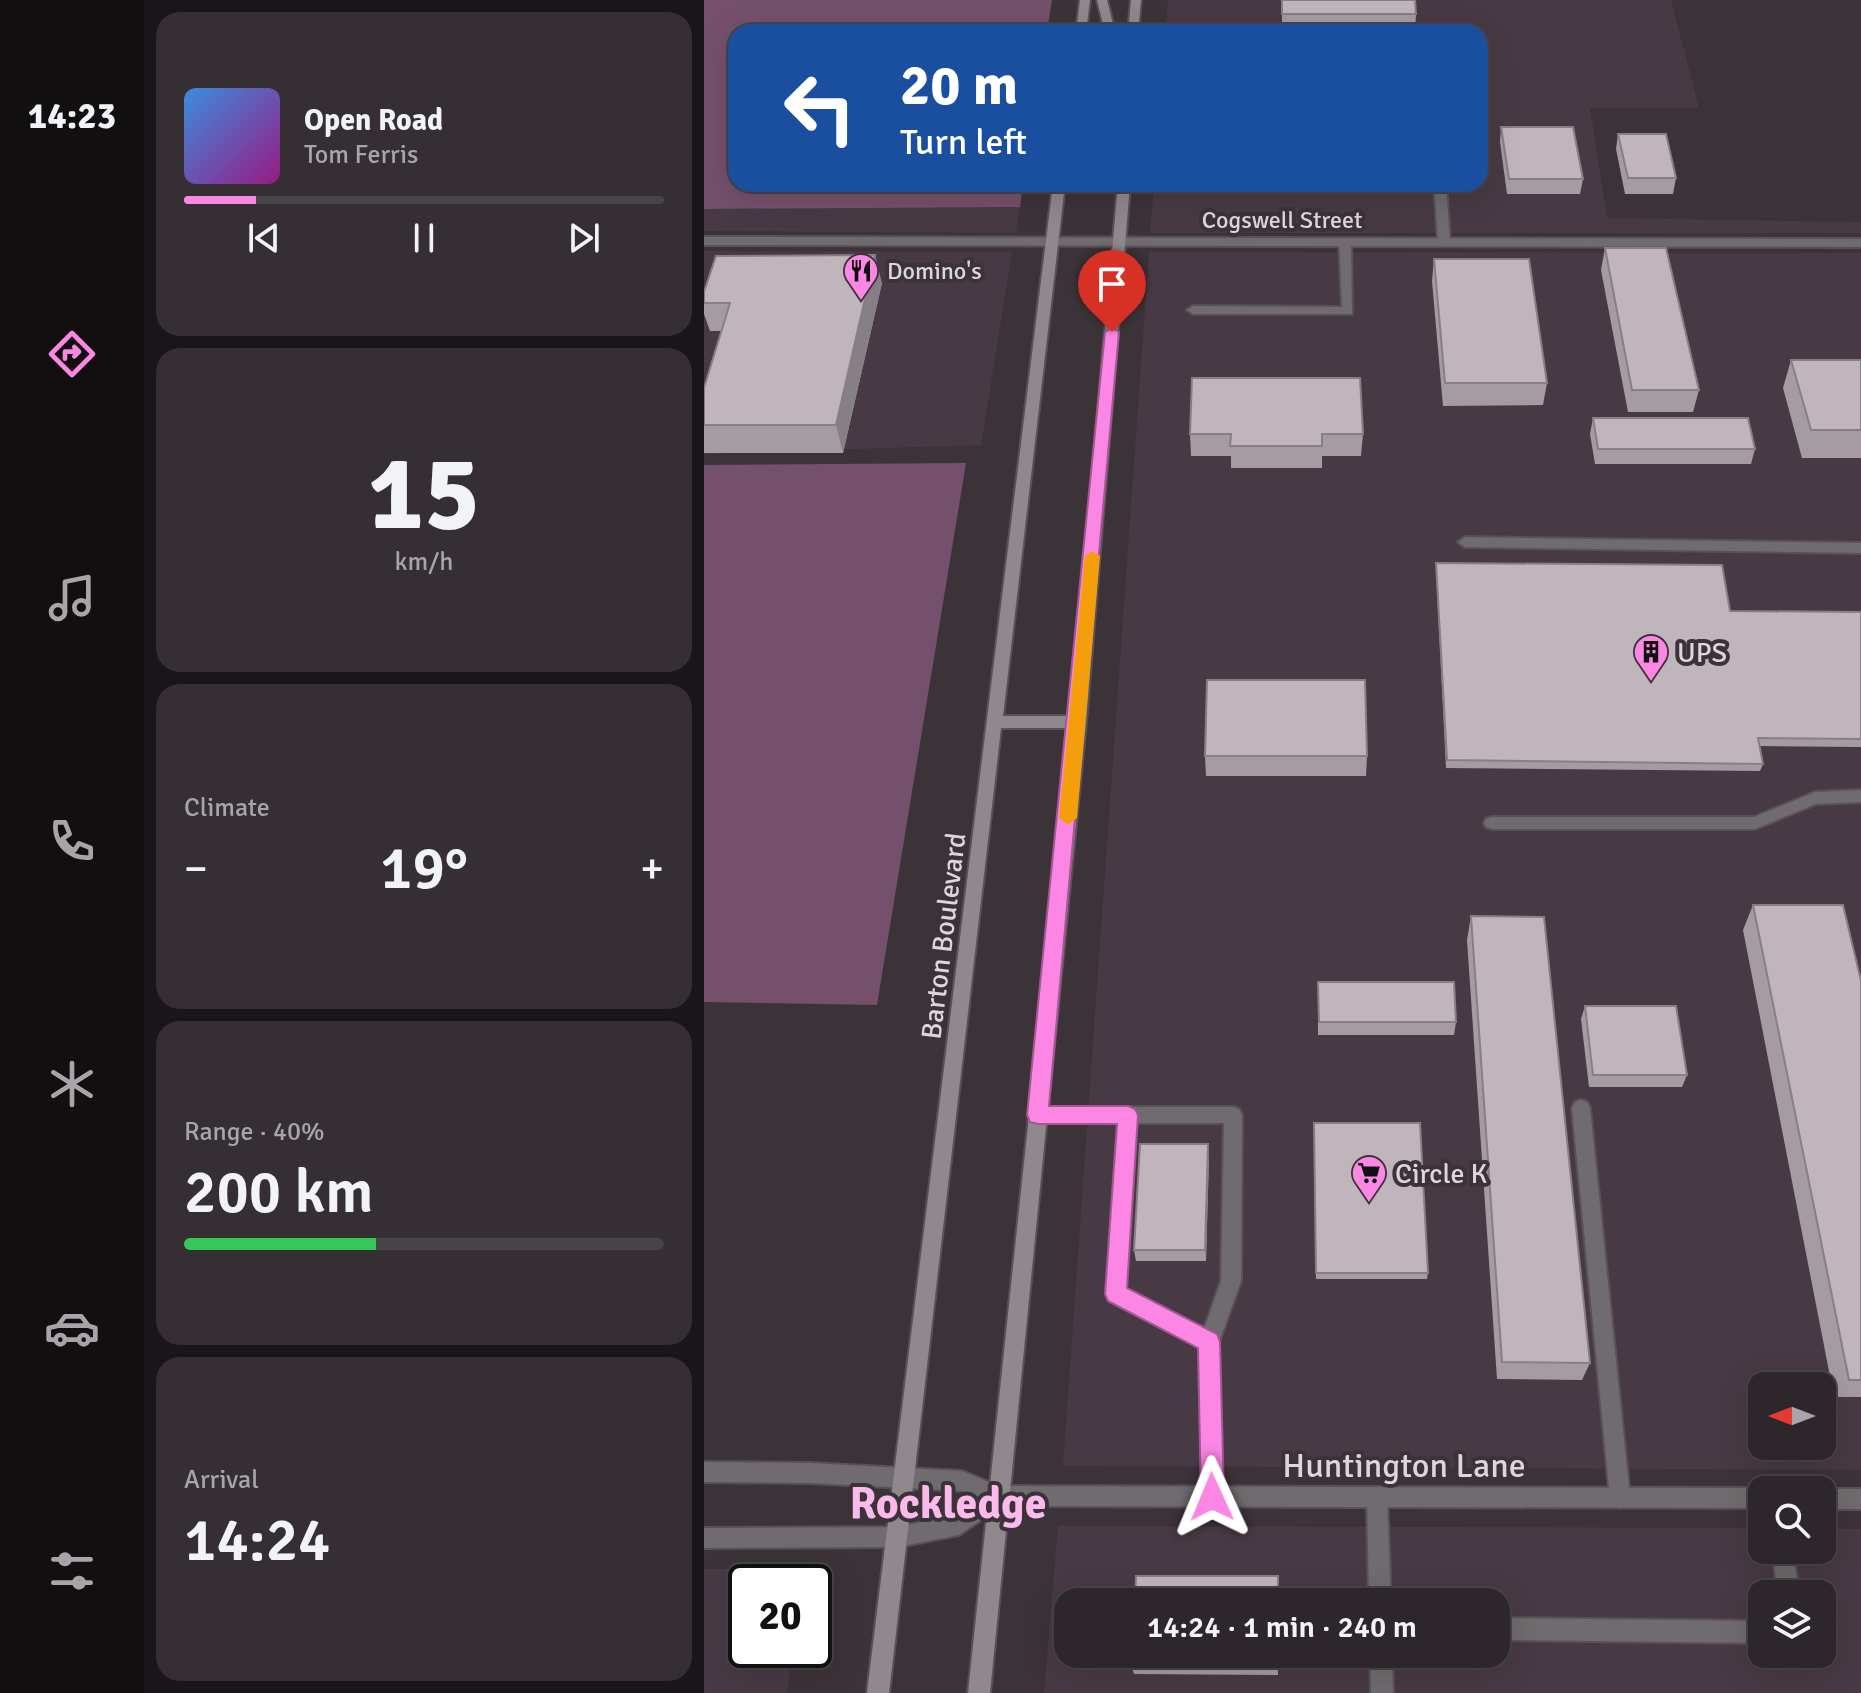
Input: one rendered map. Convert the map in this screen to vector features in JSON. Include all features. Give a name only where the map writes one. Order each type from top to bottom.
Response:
[{"type":"main road","points":[[1082,24],[1085,0]]},
{"type":"main road","points":[[1102,0],[1108,24]]},
{"type":"main road","points":[[1134,24],[1136,0]]},
{"type":"main road","name":"Barton Boulevard","points":[[878,1693],[906,1480],[1058,192]]},
{"type":"main road","points":[[979,1693],[1078,722],[1123,192]]},
{"type":"main road","points":[[995,722],[1078,722]]},
{"type":"street","points":[[1441,192],[1444,242]]},
{"type":"street","name":"Cogswell Street","points":[[704,241],[1861,243]]},
{"type":"street","points":[[1193,310],[1348,311],[1345,242]]},
{"type":"street","points":[[1465,542],[1861,548]]},
{"type":"street","points":[[1492,823],[1755,823],[1815,798],[1861,796]]},
{"type":"street","points":[[1581,1108],[1620,1498]]},
{"type":"street","points":[[1038,1115],[1233,1115],[1231,1281],[1209,1342],[1212,1497]]},
{"type":"street","points":[[1128,1115],[1116,1294],[1209,1342]]},
{"type":"street","points":[[704,1472],[810,1473],[962,1481],[998,1496]]},
{"type":"street","points":[[704,1538],[898,1537],[959,1525],[998,1496]]},
{"type":"street","name":"Huntington Lane","points":[[998,1496],[1748,1498]]},
{"type":"street","points":[[1377,1497],[1380,1588]]},
{"type":"street","points":[[1836,1499],[1861,1499]]},
{"type":"street","points":[[1510,1629],[1748,1632]]},
{"type":"street","points":[[1381,1668],[1382,1693]]},
{"type":"shaded area","points":[[704,0],[1052,0],[1048,24],[728,24],[728,192],[1022,192],[1020,207],[704,209]]},
{"type":"shaded area","points":[[1168,0],[1671,0],[1699,108],[1590,108],[1607,218],[1861,222],[1861,233],[1150,233],[1153,192],[1488,192],[1488,24],[1166,24]]},
{"type":"shaded area","points":[[1020,207],[1016,233],[704,231],[704,209]]},
{"type":"shaded area","points":[[704,251],[1012,252],[981,445],[704,454]]},
{"type":"shaded area","points":[[1149,252],[1861,253],[1861,1470],[1063,1466]]},
{"type":"shaded area","points":[[966,463],[877,1005],[704,1002],[704,465]]},
{"type":"shaded area","points":[[1058,1526],[1748,1528],[1748,1564],[1836,1564],[1836,1529],[1861,1529],[1861,1693],[1044,1693]]},
{"type":"shaded area","points":[[704,1569],[728,1569],[728,1668],[790,1668],[787,1693],[704,1693]]},
{"type":"building","points":[[1282,0],[1415,0],[1416,14],[1282,14]]},
{"type":"building","points":[[1501,127],[1573,127],[1583,179],[1509,179]]},
{"type":"building","points":[[1618,134],[1666,134],[1676,178],[1628,178]]},
{"type":"building","points":[[1605,248],[1666,248],[1699,390],[1632,390]]},
{"type":"building","points":[[875,255],[836,425],[704,425],[704,388],[730,303],[704,303],[704,292],[716,256]]},
{"type":"building","points":[[1434,259],[1529,259],[1547,383],[1445,383]]},
{"type":"building","points":[[1791,360],[1861,360],[1861,430],[1811,430]]},
{"type":"building","points":[[1192,378],[1360,378],[1363,434],[1322,434],[1322,446],[1230,446],[1231,434],[1190,434]]},
{"type":"building","points":[[1593,418],[1748,418],[1755,449],[1598,449]]},
{"type":"building","name":"UPS","points":[[1436,563],[1722,565],[1730,611],[1861,612],[1861,739],[1758,738],[1763,764],[1447,760]]},
{"type":"building","points":[[1207,680],[1365,680],[1367,756],[1205,756]]},
{"type":"building","points":[[1753,905],[1843,905],[1861,981],[1861,1380],[1849,1380]]},
{"type":"building","points":[[1471,916],[1544,917],[1590,1363],[1502,1362]]},
{"type":"building","points":[[1318,982],[1454,982],[1456,1022],[1319,1022]]},
{"type":"building","points":[[1585,1006],[1676,1006],[1687,1075],[1593,1075]]},
{"type":"building","name":"Circle K","points":[[1314,1123],[1420,1123],[1428,1273],[1316,1273]]},
{"type":"building","points":[[1140,1144],[1208,1144],[1205,1250],[1134,1250]]},
{"type":"building","points":[[1136,1576],[1278,1576],[1278,1588],[1136,1588]]},
{"type":"building","points":[[1132,1668],[1277,1668],[1277,1669]]},
{"type":"slow traffic","points":[[1068,818],[1092,556]]},
{"type":"place","name":"Domino's","points":[[861,302]]},
{"type":"place","name":"UPS","points":[[1651,683]]},
{"type":"place","name":"Circle K","points":[[1369,1204]]},
{"type":"district","name":"Rockledge","points":[[948,1503]]},
{"type":"route","points":[[1112,332],[1078,722],[1038,1115],[1128,1115],[1116,1294],[1209,1342],[1212,1497]]}]
